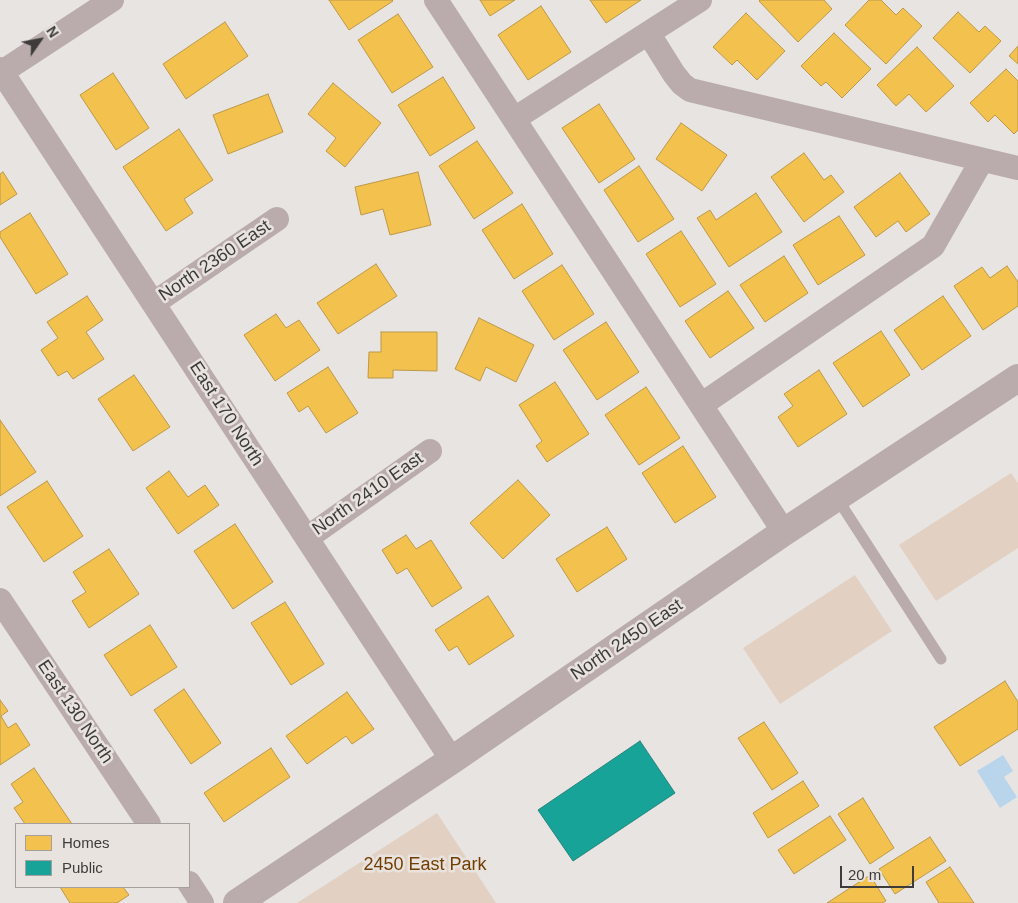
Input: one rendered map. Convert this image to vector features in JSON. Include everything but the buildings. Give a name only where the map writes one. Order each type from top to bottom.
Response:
[{"type":"street","points":[[1,70],[112,0]]},
{"type":"street","points":[[436,0],[784,532]]},
{"type":"street","points":[[514,120],[700,0]]},
{"type":"street","points":[[649,34],[674,74],[690,90],[1018,168]]},
{"type":"street","name":"East 170 North","points":[[1,70],[452,760]]},
{"type":"street","points":[[701,405],[934,246],[982,160]]},
{"type":"street","name":"North 2360 East","points":[[154,304],[277,219]]},
{"type":"street","name":"North 2450 East","points":[[237,903],[452,760],[784,532],[1018,378]]},
{"type":"street","name":"North 2410 East","points":[[307,538],[430,451]]},
{"type":"street","name":"East 130 North","points":[[0,600],[148,823]]},
{"type":"street","points":[[190,885],[202,903]]},
{"type":"lane","points":[[837,498],[941,659]]},
{"type":"green space","points":[[1011,473],[1018,483],[1018,548],[936,601],[899,545]]},
{"type":"green space","points":[[855,575],[892,631],[780,704],[743,648]]},
{"type":"green space","name":"2450 East Park","points":[[437,813],[496,903],[297,903]]},
{"type":"water","points":[[1003,755],[1013,771],[1004,777],[1017,797],[1000,808],[977,771]]}]
